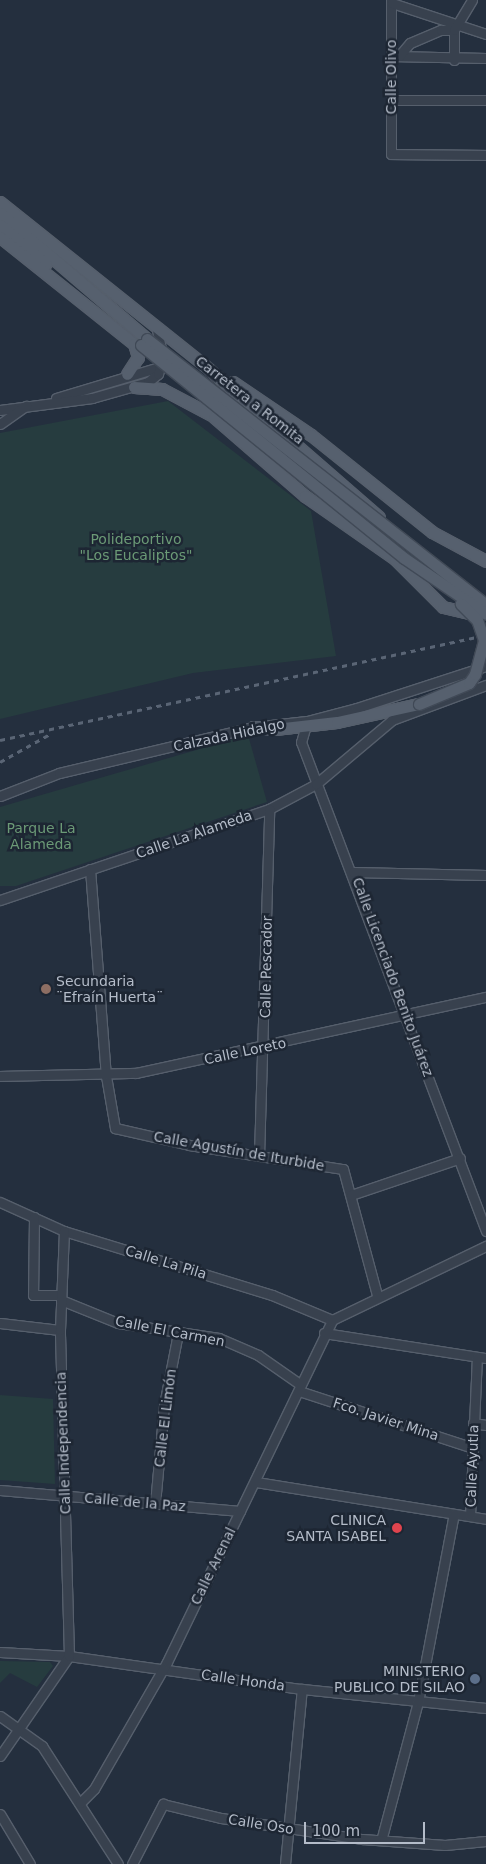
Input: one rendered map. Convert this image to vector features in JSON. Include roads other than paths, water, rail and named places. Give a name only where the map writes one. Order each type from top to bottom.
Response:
[{"type":"main road","points":[[0,202],[203,364],[296,442],[358,495],[385,526]]},
{"type":"main road","name":"Carretera a Romita","points":[[0,213],[144,342],[486,605]]},
{"type":"main road","name":"Carretera a Romita","points":[[0,225],[404,558],[450,592],[486,614]]},
{"type":"main road","points":[[0,237],[134,344],[138,357],[127,374]]},
{"type":"main road","points":[[203,364],[311,435],[432,532],[486,561]]},
{"type":"main road","points":[[204,408],[205,388],[222,381]]},
{"type":"main road","points":[[134,387],[162,389],[204,408],[404,558]]},
{"type":"main road","points":[[214,416],[305,496],[395,559],[443,607],[458,614],[486,614]]},
{"type":"main road","points":[[253,727],[306,726],[422,706],[469,684],[483,652],[484,640],[477,620],[450,592]]},
{"type":"street","points":[[454,60],[455,28],[472,0]]},
{"type":"street","points":[[391,1],[455,28],[486,34]]},
{"type":"street","name":"Calle Olivo","points":[[391,1],[395,56],[391,100],[391,154],[486,155]]},
{"type":"street","points":[[395,56],[410,43],[441,30],[455,28]]},
{"type":"street","points":[[395,56],[454,60],[486,58]]},
{"type":"street","points":[[391,100],[486,100]]},
{"type":"street","points":[[0,410],[46,402],[92,398],[134,387],[154,378],[161,367],[164,348],[156,326]]},
{"type":"street","points":[[46,402],[127,374],[161,367],[203,364]]},
{"type":"street","points":[[0,424],[26,406]]},
{"type":"street","name":"Calzada Hidalgo","points":[[0,796],[59,773],[253,727],[307,721],[486,666]]},
{"type":"street","name":"Calle La Alameda","points":[[2,899],[269,809],[316,784],[369,736],[392,720],[422,706],[486,685]]},
{"type":"street","points":[[419,688],[426,695],[422,706]]},
{"type":"street","name":"Calle Licenciado Benito Juárez","points":[[306,726],[301,742],[316,784],[354,872],[486,1231]]},
{"type":"street","name":"Calle Pescador","points":[[259,1156],[265,1048],[269,809]]},
{"type":"street","name":"Calle Agustín de Iturbide","points":[[90,869],[106,1076],[114,1128],[259,1156],[343,1169],[377,1295]]},
{"type":"street","points":[[354,872],[486,875]]},
{"type":"street","name":"Calle Loreto","points":[[0,1076],[106,1076],[265,1048],[486,997]]},
{"type":"street","points":[[351,1195],[460,1158]]},
{"type":"street","name":"Calle La Pila","points":[[0,1202],[64,1230],[272,1295],[332,1320]]},
{"type":"street","points":[[34,1217],[33,1295],[60,1298]]},
{"type":"street","name":"Calle Independencia","points":[[64,1230],[60,1330],[69,1656]]},
{"type":"street","points":[[332,1320],[377,1295],[484,1244]]},
{"type":"street","name":"Calle El Carmen","points":[[60,1298],[118,1323],[219,1338],[258,1355],[300,1388]]},
{"type":"street","name":"Calle Arenal","points":[[80,1804],[94,1788],[162,1668],[256,1482],[324,1333],[332,1320]]},
{"type":"street","points":[[0,1323],[60,1330]]},
{"type":"street","name":"Calle El Limón","points":[[155,1504],[164,1405],[178,1333]]},
{"type":"street","points":[[324,1333],[481,1357]]},
{"type":"street","name":"Calle Ayutla","points":[[470,1516],[473,1423],[481,1357]]},
{"type":"street","name":"Fco. Javier Mina","points":[[300,1388],[473,1448]]},
{"type":"street","points":[[473,1423],[486,1425]]},
{"type":"street","points":[[256,1482],[486,1519]]},
{"type":"street","name":"Calle de la Paz","points":[[0,1490],[240,1511]]},
{"type":"street","points":[[382,1837],[418,1702],[454,1514]]},
{"type":"street","name":"Calle Honda","points":[[0,1652],[69,1656],[302,1689],[486,1708]]},
{"type":"street","points":[[0,1756],[21,1729],[69,1656]]},
{"type":"street","points":[[285,1864],[302,1689]]},
{"type":"street","points":[[0,1716],[21,1729],[42,1746],[118,1864]]},
{"type":"street","name":"Calle Oso","points":[[132,1864],[163,1804],[288,1829],[382,1837],[445,1845],[486,1841]]},
{"type":"street","points":[[0,1814],[30,1864]]},
{"type":"railway","points":[[0,740],[486,635]]},
{"type":"railway","points":[[0,762],[50,734]]},
{"type":"place","name":"Secundaria ¨Efraín Huerta¨","points":[[46,989]]},
{"type":"place","name":"CLINICA SANTA ISABEL","points":[[397,1528]]},
{"type":"place","name":"MINISTERIO PUBLICO DE SILAO","points":[[475,1679]]},
{"type":"park label","name":"Polideportivo \"Los Eucaliptos\"","points":[[136,548]]},
{"type":"park label","name":"Parque La Alameda","points":[[41,836]]}]
